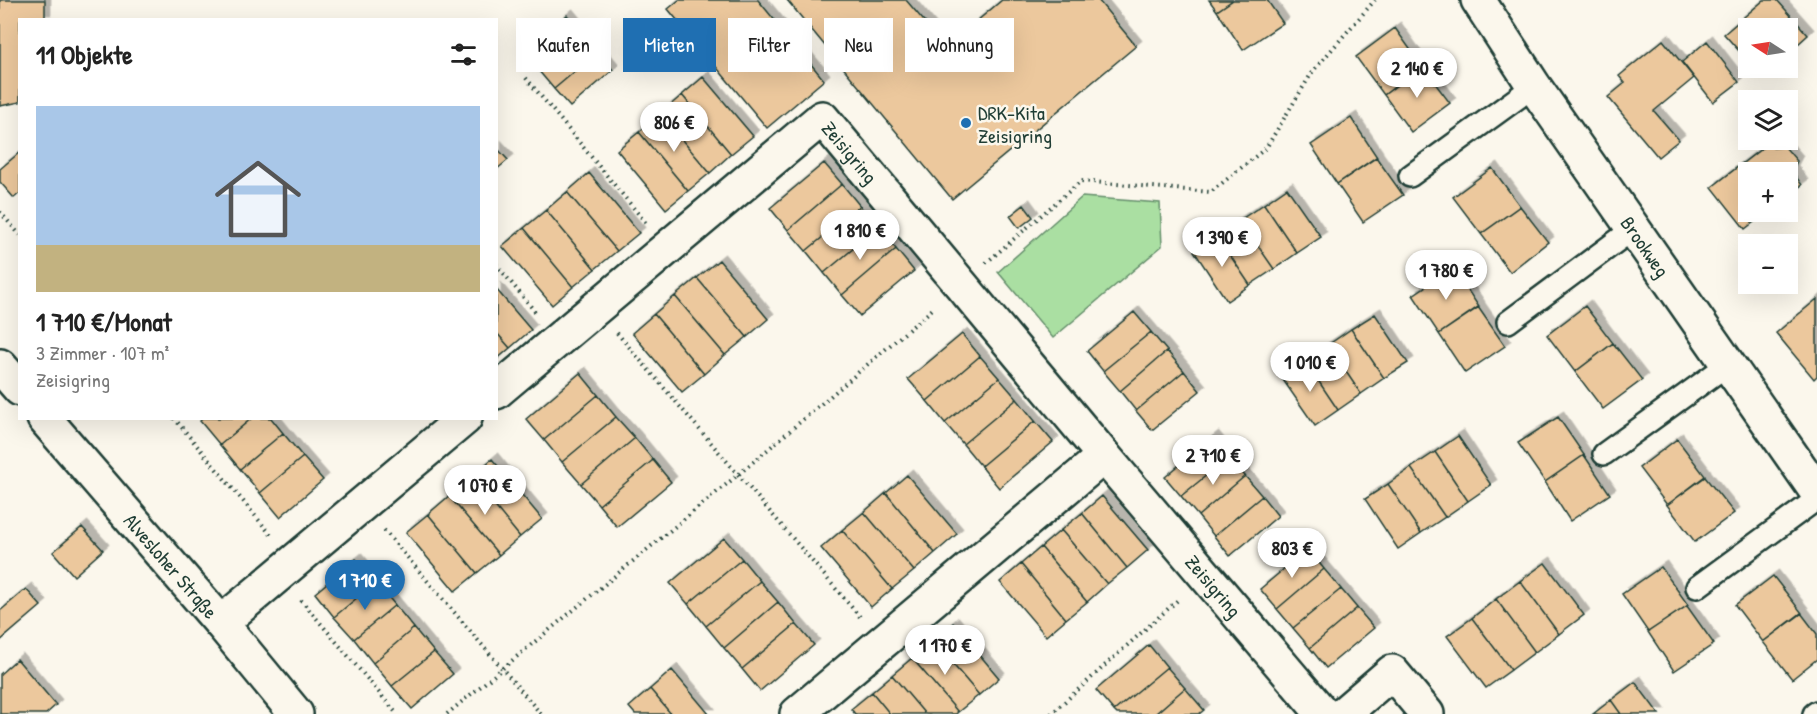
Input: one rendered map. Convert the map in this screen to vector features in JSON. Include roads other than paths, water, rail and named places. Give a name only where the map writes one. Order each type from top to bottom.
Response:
[{"type":"street","name":"Brookweg","points":[[1478,0],[1534,86],[1817,492]]},
{"type":"street","name":"Zeisigring","points":[[498,390],[822,118],[1323,714]]},
{"type":"street","points":[[0,366],[18,387]]},
{"type":"street","name":"Alvesloher Straße","points":[[46,420],[221,623],[296,714]]},
{"type":"street","points":[[221,623],[463,420]]},
{"type":"street","points":[[797,714],[1104,456]]},
{"type":"street","points":[[1343,714],[1392,672],[1427,714]]},
{"type":"lane","points":[[1410,176],[1534,86]]},
{"type":"lane","points":[[1508,322],[1633,229]]},
{"type":"lane","points":[[1604,454],[1727,365]]},
{"type":"lane","points":[[1697,587],[1817,499]]},
{"type":"place","name":"DRK-Kita Zeisigring","points":[[966,123]]}]
